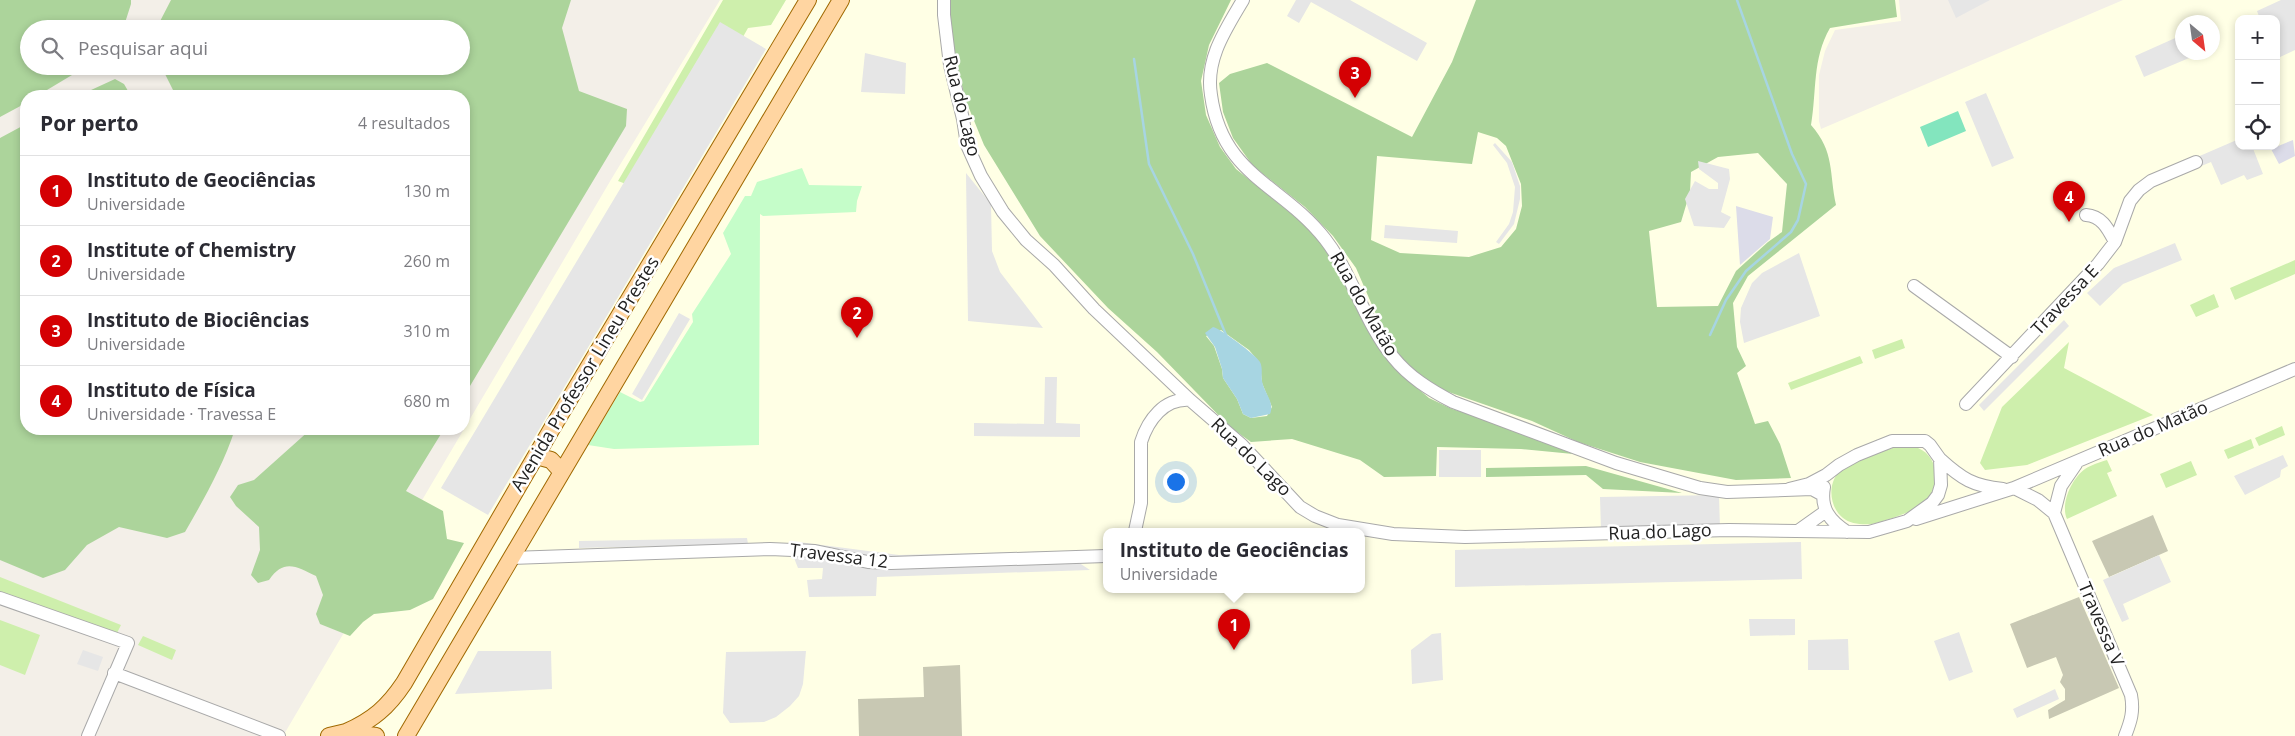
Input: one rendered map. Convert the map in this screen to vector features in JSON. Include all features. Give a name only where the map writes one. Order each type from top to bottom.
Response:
[{"type":"main road","name":"Avenida Professor Lineu Prestes","points":[[346,732],[367,723],[394,698],[808,0]]},
{"type":"main road","name":"Avenida Professor Lineu Prestes","points":[[406,736],[415,717],[841,0]]},
{"type":"main road","points":[[540,449],[551,460],[566,465]]},
{"type":"main road","points":[[329,736],[346,732],[376,736]]},
{"type":"street","name":"Rua do Lago","points":[[944,0],[950,65],[967,145],[981,176],[1003,212],[1026,240],[1054,265],[1094,309],[1167,379],[1242,445],[1283,486],[1300,507],[1338,526],[1352,528]]},
{"type":"street","name":"Rua do Matão","points":[[1242,0],[1215,50],[1211,69],[1210,94],[1221,132],[1231,152],[1245,168],[1309,222],[1327,242],[1341,262],[1378,336],[1393,357],[1412,377],[1432,391],[1453,402],[1597,457],[1670,480],[1712,491],[1727,492],[1789,488],[1812,489],[1823,495]]},
{"type":"street","name":"Travessa E","points":[[1966,404],[2098,264],[2115,242],[2130,201],[2139,190],[2151,181],[2196,162]]},
{"type":"street","points":[[2086,215],[2096,216],[2102,221],[2115,242]]},
{"type":"street","points":[[1914,286],[2012,357]]},
{"type":"street","name":"Rua do Matão","points":[[1907,521],[2012,489],[2295,368]]},
{"type":"street","points":[[1136,528],[1141,503],[1141,442],[1162,408],[1168,391],[1167,379]]},
{"type":"street","points":[[1162,408],[1177,400],[1190,400]]},
{"type":"street","points":[[1892,441],[1925,441],[1940,459],[1941,485],[1938,495],[1925,509],[1907,521],[1869,532],[1847,532],[1833,522],[1826,511],[1823,495],[1826,476],[1848,460],[1892,441]]},
{"type":"street","name":"Rua do Matão","points":[[1940,459],[1959,476],[1977,486],[2012,489]]},
{"type":"street","points":[[2012,489],[2038,500],[2054,513],[2061,486],[2077,462]]},
{"type":"street","name":"Rua do Matão","points":[[1789,488],[1809,484],[1826,476]]},
{"type":"street","points":[[1798,531],[1826,511]]},
{"type":"street","name":"Travessa V","points":[[2054,513],[2131,695],[2134,708],[2132,720],[2125,736]]},
{"type":"street","name":"Rua do Lago","points":[[1365,530],[1393,534],[1465,537],[1697,532],[1847,532]]},
{"type":"street","name":"Travessa 12","points":[[511,558],[764,549],[815,551],[868,562],[891,563],[1103,556]]},
{"type":"street","points":[[0,598],[128,643],[88,736]]},
{"type":"street","points":[[114,673],[278,735]]},
{"type":"shaded area","points":[[720,0],[1899,0],[1901,21],[1835,30],[1825,51],[1819,75],[1819,121],[1821,129],[2123,0],[2295,0],[2295,736],[283,736],[460,435],[470,435],[470,419],[612,178]]},
{"type":"shaded area","points":[[1296,0],[1350,0],[1427,43],[1417,61],[1311,2],[1299,23],[1287,16]]},
{"type":"shaded area","points":[[1948,0],[1990,0],[1956,18]]},
{"type":"shaded area","points":[[2281,0],[2295,0],[2295,50],[2280,57],[2280,15],[2258,15],[2257,11]]},
{"type":"shaded area","points":[[720,22],[766,49],[488,515],[441,488]]},
{"type":"shaded area","points":[[2175,38],[2175,60],[2184,60],[2144,77],[2135,56]]},
{"type":"shaded area","points":[[865,53],[906,63],[905,94],[861,92]]},
{"type":"shaded area","points":[[1986,93],[2014,158],[1992,167],[1965,102]]},
{"type":"shaded area","points":[[2293,140],[2295,156],[2279,164],[2272,150],[2280,150],[2280,145]]},
{"type":"shaded area","points":[[2235,141],[2235,150],[2254,150],[2263,174],[2247,180],[2244,175],[2221,185],[2211,162],[2199,167],[2195,158]]},
{"type":"shaded area","points":[[1495,143],[1512,162],[1520,186],[1520,199],[1514,224],[1499,244],[1496,242],[1509,224],[1513,212],[1515,187],[1507,163],[1493,145]]},
{"type":"shaded area","points":[[1698,161],[1729,169],[1730,179],[1721,212],[1731,217],[1724,228],[1694,226],[1685,199],[1695,181],[1709,189],[1718,189],[1718,183],[1699,169]]},
{"type":"shaded area","points":[[966,173],[991,204],[992,251],[1000,272],[1043,328],[968,321]]},
{"type":"shaded area","points":[[1736,206],[1773,217],[1770,239],[1740,265]]},
{"type":"shaded area","points":[[1385,225],[1458,231],[1457,243],[1384,238]]},
{"type":"shaded area","points":[[2175,243],[2182,260],[2123,284],[2100,306],[2087,293],[2114,268]]},
{"type":"shaded area","points":[[1799,253],[1820,316],[1744,343],[1740,322],[1741,308],[1752,283],[1762,273]]},
{"type":"shaded area","points":[[679,313],[690,319],[642,400],[632,394]]},
{"type":"shaded area","points":[[2064,320],[2069,326],[1984,411],[1979,405]]},
{"type":"shaded area","points":[[1045,377],[1057,377],[1056,423],[1080,424],[1080,437],[974,436],[974,423],[1044,424]]},
{"type":"shaded area","points":[[1439,450],[1481,450],[1481,477],[1439,477]]},
{"type":"shaded area","points":[[2283,455],[2288,466],[2281,470],[2280,477],[2245,495],[2234,476]]},
{"type":"shaded area","points":[[1719,495],[1720,528],[1601,530],[1600,497]]},
{"type":"shaded area","points":[[2153,515],[2168,551],[2109,577],[2092,541]]},
{"type":"shaded area","points":[[747,538],[748,544],[579,548],[579,541]]},
{"type":"shaded area","points":[[791,541],[899,555],[1061,551],[1090,570],[877,577],[876,596],[809,597],[807,580],[822,579],[823,568],[798,568]]},
{"type":"shaded area","points":[[1801,542],[1802,579],[1455,587],[1455,550]]},
{"type":"shaded area","points":[[2159,555],[2171,582],[2123,604],[2129,619],[2122,622],[2103,580]]},
{"type":"shaded area","points":[[2079,597],[2119,688],[2049,719],[2048,710],[2065,700],[2065,689],[2060,682],[2063,675],[2056,657],[2027,668],[2010,624]]},
{"type":"shaded area","points":[[1749,619],[1795,619],[1795,635],[1750,636]]},
{"type":"shaded area","points":[[1959,632],[1973,672],[1949,681],[1934,641]]},
{"type":"shaded area","points":[[1441,633],[1443,680],[1412,684],[1411,650],[1432,634]]},
{"type":"shaded area","points":[[1848,639],[1849,670],[1808,670],[1808,640]]},
{"type":"shaded area","points":[[83,650],[103,657],[98,671],[77,664]]},
{"type":"shaded area","points":[[478,651],[551,651],[552,689],[455,694]]},
{"type":"shaded area","points":[[806,651],[803,684],[799,696],[790,706],[776,717],[764,722],[730,723],[723,713],[726,652]]},
{"type":"shaded area","points":[[960,665],[962,736],[859,736],[858,699],[924,697],[923,667]]},
{"type":"shaded area","points":[[2055,689],[2059,699],[2017,718],[2013,709]]},
{"type":"green space","points":[[0,0],[131,0],[126,20],[20,20],[20,75],[72,75],[47,90],[20,90],[20,106],[0,117]]},
{"type":"green space","points":[[171,0],[571,0],[562,28],[579,91],[627,109],[626,126],[470,386],[470,90],[173,90],[166,75],[470,75],[470,20],[161,20]]},
{"type":"green space","points":[[723,0],[786,0],[771,25],[748,28],[658,188],[650,193],[618,181]]},
{"type":"green space","points":[[949,0],[1231,0],[1209,45],[1201,81],[1206,115],[1220,147],[1236,169],[1304,224],[1328,252],[1374,338],[1409,381],[1429,398],[1452,409],[1495,422],[1573,454],[1521,449],[1437,447],[1436,476],[1384,477],[1360,460],[1292,439],[1251,442],[1230,427],[1157,352],[1108,308],[1040,236],[984,145],[966,101],[955,58],[948,16]],"holes":[[[1221,330],[1249,350],[1260,363],[1262,383],[1272,407],[1267,416],[1251,418],[1243,414],[1237,399],[1223,378],[1214,346],[1206,336]]]},
{"type":"green space","points":[[1476,0],[1895,0],[1897,17],[1830,28],[1820,51],[1811,125],[1819,135],[1828,154],[1836,205],[1748,276],[1733,303],[1737,347],[1746,366],[1737,373],[1755,424],[1768,421],[1780,444],[1791,478],[1736,480],[1640,462],[1578,442],[1532,421],[1440,389],[1417,373],[1395,351],[1382,328],[1356,268],[1333,236],[1305,207],[1253,166],[1233,138],[1223,112],[1219,83],[1230,74],[1267,63],[1412,137],[1452,62]],"holes":[[[1478,132],[1497,138],[1506,146],[1521,184],[1522,206],[1516,229],[1501,247],[1469,257],[1400,253],[1371,240],[1377,156],[1472,164]],[[1758,153],[1787,184],[1782,232],[1736,271],[1718,306],[1657,307],[1649,231],[1681,222],[1690,192],[1691,172],[1718,157]]]},
{"type":"green space","points":[[115,79],[124,84],[128,90],[91,90]]},
{"type":"green space","points":[[1958,111],[1966,131],[1928,147],[1920,127]]},
{"type":"green space","points":[[20,127],[20,435],[233,435],[219,469],[185,532],[167,538],[119,527],[87,545],[65,570],[43,578],[0,560],[0,138]]},
{"type":"green space","points":[[802,168],[809,185],[862,186],[856,212],[763,216],[760,214],[759,445],[614,449],[588,445],[620,392],[640,402],[644,401],[693,322],[692,314],[731,254],[723,233],[745,196],[751,196],[757,182]]},
{"type":"green space","points":[[2295,260],[2295,274],[2235,300],[2230,288]]},
{"type":"green space","points":[[2214,294],[2219,307],[2196,317],[2190,305]]},
{"type":"green space","points":[[1902,339],[1905,348],[1875,359],[1872,350]]},
{"type":"green space","points":[[2069,342],[2064,368],[2153,415],[2027,465],[1985,470],[1980,463],[2002,407]]},
{"type":"green space","points":[[1860,356],[1863,363],[1791,390],[1788,383]]},
{"type":"green space","points":[[2282,426],[2285,435],[2259,446],[2255,438]]},
{"type":"green space","points":[[304,435],[440,435],[406,491],[443,511],[447,539],[464,543],[433,599],[410,610],[374,614],[363,622],[350,636],[320,624],[316,614],[323,595],[316,576],[291,566],[280,569],[269,580],[258,583],[251,575],[260,550],[259,527],[236,506],[230,497],[238,485],[254,480]]},
{"type":"green space","points":[[2251,439],[2254,448],[2228,459],[2224,450]]},
{"type":"green space","points":[[1899,446],[1918,448],[1931,459],[1934,467],[1935,483],[1928,499],[1913,510],[1872,524],[1857,524],[1843,518],[1834,507],[1831,493],[1834,479],[1838,473],[1856,461]]},
{"type":"green space","points":[[2107,460],[2112,471],[2107,473],[2117,496],[2067,519],[2065,513],[2066,499],[2076,478],[2087,468]]},
{"type":"green space","points":[[2191,461],[2197,475],[2166,488],[2160,474]]},
{"type":"green space","points":[[1586,466],[1682,493],[1603,489],[1586,475],[1486,477],[1486,468]]},
{"type":"green space","points":[[0,577],[121,625],[116,635],[0,594]]},
{"type":"green space","points":[[0,620],[40,635],[25,675],[0,665]]},
{"type":"green space","points":[[143,636],[176,650],[172,660],[138,645]]},
{"type":"water","points":[[1213,327],[1238,342],[1260,362],[1263,385],[1271,405],[1270,414],[1251,418],[1243,414],[1237,399],[1223,378],[1215,347],[1205,333]]},
{"type":"waterway","points":[[1710,335],[1726,300],[1746,271],[1791,232],[1798,220],[1806,184],[1792,154],[1737,0]]},
{"type":"waterway","points":[[1134,59],[1149,164],[1193,254],[1226,335]]},
{"type":"place","name":"Instituto de Biociências","points":[[1355,98]]},
{"type":"place","name":"Instituto de Física","points":[[2069,222]]},
{"type":"place","name":"Institute of Chemistry","points":[[857,338]]},
{"type":"place","name":"Instituto de Geociências","points":[[1234,650]]}]
